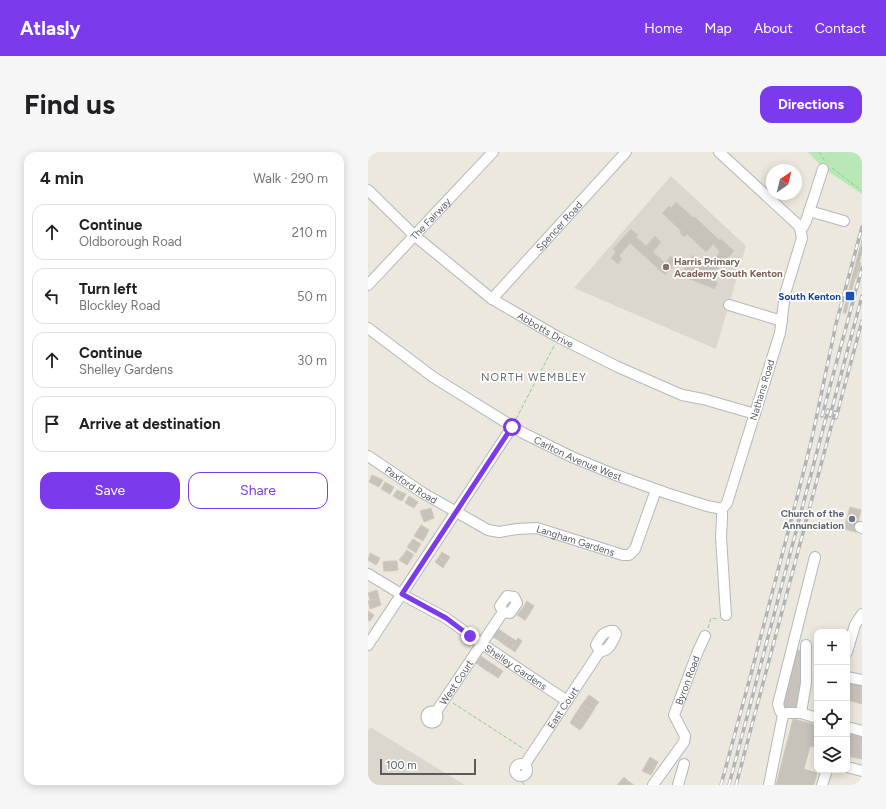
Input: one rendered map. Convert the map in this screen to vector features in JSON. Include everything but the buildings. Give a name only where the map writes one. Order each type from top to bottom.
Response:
[{"type":"street","name":"The Fairway","points":[[368,286],[493,152]]},
{"type":"street","name":"Spencer Road","points":[[492,299],[626,152]]},
{"type":"street","points":[[718,152],[800,228]]},
{"type":"street","name":"Nathans Road","points":[[722,617],[722,509],[727,503],[780,333],[785,294],[802,238],[800,228],[806,221],[825,167]]},
{"type":"street","name":"Abbotts Drive","points":[[368,190],[415,236],[492,299],[558,337],[618,367],[682,395],[703,399],[755,414]]},
{"type":"street","points":[[809,211],[844,221]]},
{"type":"street","points":[[729,305],[782,321]]},
{"type":"street","name":"Carlton Avenue West","points":[[368,328],[414,363],[512,427],[572,457],[656,490],[707,506],[722,509]]},
{"type":"street","points":[[368,645],[512,427]]},
{"type":"street","name":"Paxford Road","points":[[368,456],[423,493],[456,512]]},
{"type":"street","name":"Langham Gardens","points":[[456,512],[488,530],[499,532],[537,528],[623,555],[629,554],[635,550],[656,490]]},
{"type":"street","points":[[769,785],[783,715],[778,704],[815,557]]},
{"type":"street","name":"Shelley Gardens","points":[[368,574],[446,618],[566,701]]},
{"type":"street","name":"West Court","points":[[436,712],[503,612]]},
{"type":"street","points":[[850,642],[855,625],[862,614]]},
{"type":"street","name":"Byron Road","points":[[653,785],[684,742],[685,736],[674,715],[705,636]]},
{"type":"street","points":[[801,713],[806,683],[806,644]]},
{"type":"street","name":"East Court","points":[[524,780],[517,775],[514,770],[516,765],[521,763],[525,764],[600,650]]},
{"type":"street","points":[[850,677],[862,680]]},
{"type":"street","points":[[783,715],[787,713],[801,713],[814,717]]},
{"type":"street","points":[[850,728],[862,731]]},
{"type":"street","points":[[678,785],[684,764]]},
{"type":"street","points":[[850,768],[862,771]]},
{"type":"street","points":[[822,785],[825,773]]},
{"type":"path","points":[[825,167],[862,191]]},
{"type":"path","points":[[858,262],[862,245]]},
{"type":"path","points":[[512,427],[558,337]]},
{"type":"path","points":[[705,636],[711,618],[722,617]]},
{"type":"path","points":[[445,698],[531,754]]},
{"type":"shaded area","name":"Harris Primary Academy South Kenton","points":[[671,176],[746,246],[716,349],[574,288]]},
{"type":"shaded area","points":[[370,727],[465,785],[368,785],[368,731]]},
{"type":"green space","points":[[808,152],[862,152],[862,194],[823,168]]},
{"type":"railway","points":[[721,785],[799,490],[812,438],[836,324],[862,227]]},
{"type":"railway","points":[[822,416],[862,268]]},
{"type":"railway","points":[[830,416],[862,296]]},
{"type":"railway","points":[[836,418],[862,321]]},
{"type":"railway","points":[[729,785],[828,410]]},
{"type":"railway","points":[[736,785],[835,412]]},
{"type":"place","name":"Harris Primary Academy South Kenton","points":[[666,267]]},
{"type":"place","name":"South Kenton","points":[[850,296]]},
{"type":"place","name":"Church of the Annunciation","points":[[852,519]]},
{"type":"district","name":"NORTH WEMBLEY","points":[[534,377]]},
{"type":"route","points":[[470,636],[446,618],[402,594],[512,427]]}]
